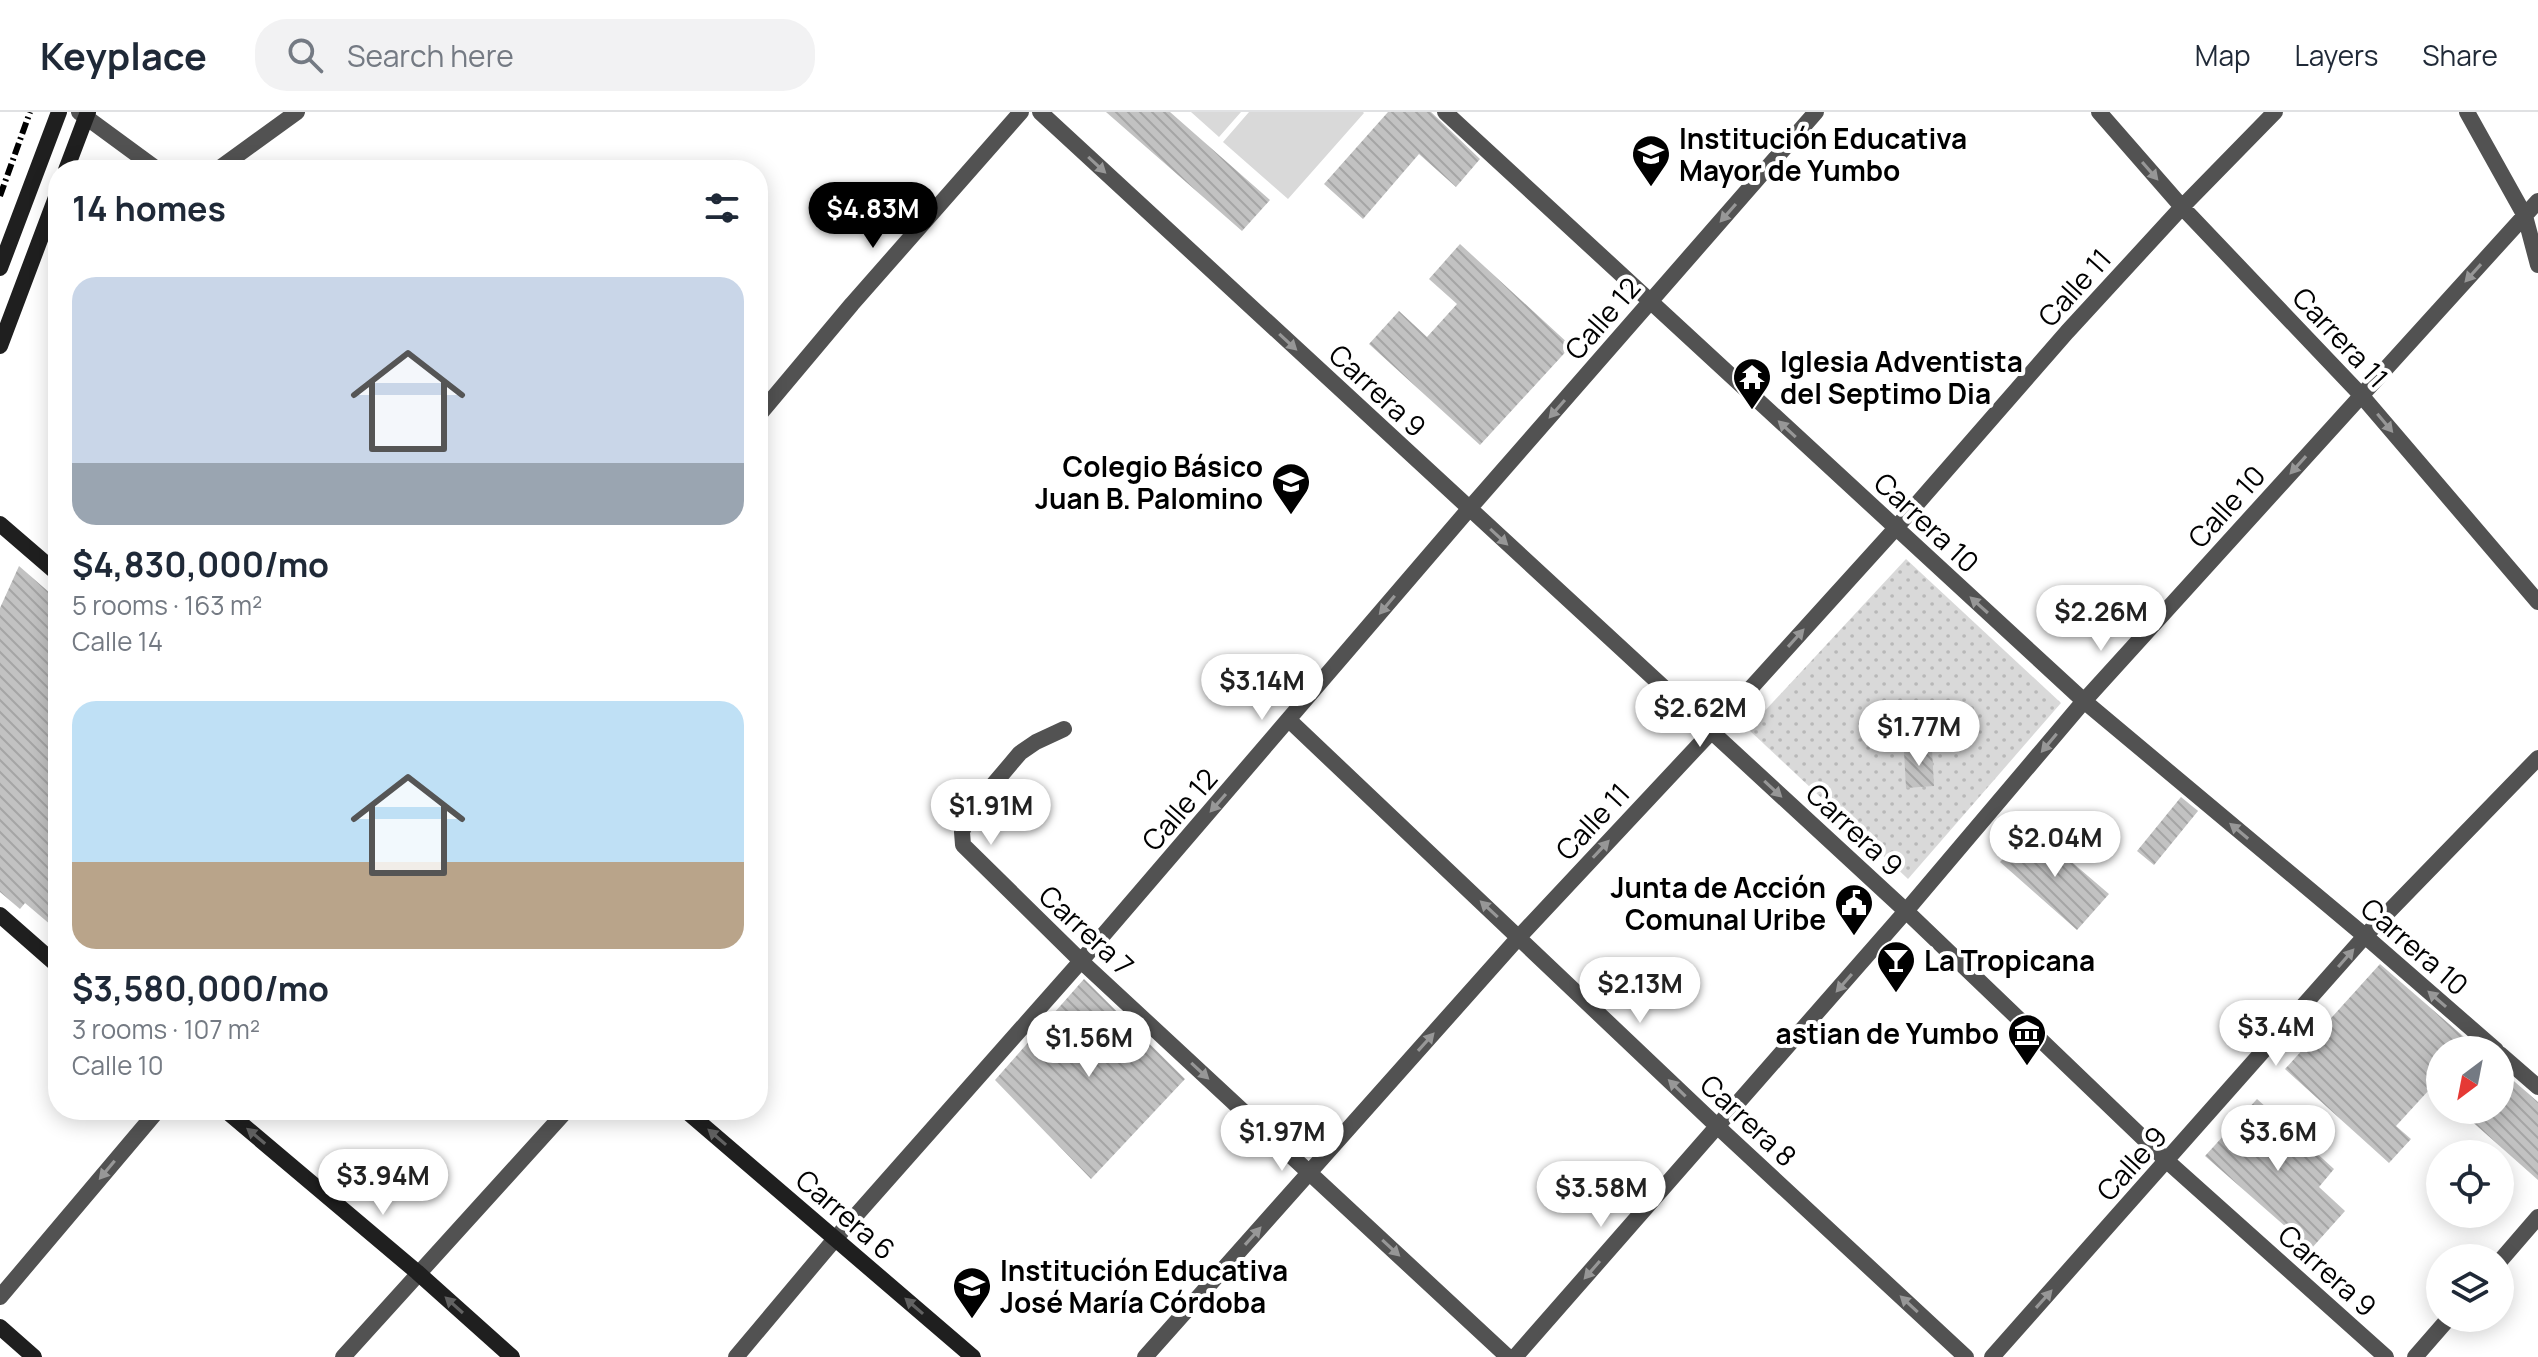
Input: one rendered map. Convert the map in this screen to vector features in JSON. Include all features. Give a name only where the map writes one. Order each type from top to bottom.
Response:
[{"type":"main road","points":[[0,268],[59,112]]},
{"type":"main road","points":[[69,160],[84,114]]},
{"type":"main road","points":[[0,346],[48,219]]},
{"type":"main road","points":[[0,524],[48,565]]},
{"type":"main road","points":[[0,915],[48,957]]},
{"type":"main road","points":[[237,1120],[417,1272],[512,1357]]},
{"type":"main road","name":"Carrera 6","points":[[697,1120],[973,1357]]},
{"type":"main road","points":[[0,1327],[34,1357]]},
{"type":"street","points":[[231,160],[297,112]]},
{"type":"street","points":[[768,404],[1021,112]]},
{"type":"street","name":"Carrera 9","points":[[1040,112],[1906,911],[2167,1161],[2386,1357]]},
{"type":"street","name":"Carrera 10","points":[[1445,112],[2084,701],[2480,1036]]},
{"type":"street","name":"Calle 12","points":[[736,1357],[835,1239],[1081,961],[1469,509],[1816,112]]},
{"type":"street","name":"Carrera 11","points":[[2099,112],[2182,207],[2361,395],[2538,602]]},
{"type":"street","name":"Calle 11","points":[[1145,1357],[1519,937],[1895,529],[2067,332],[2275,112]]},
{"type":"street","points":[[2467,112],[2525,216],[2538,265]]},
{"type":"street","points":[[84,114],[145,160]]},
{"type":"street","name":"Calle 10","points":[[1515,1357],[1906,911],[2084,701],[2538,201]]},
{"type":"street","name":"Carrera 8","points":[[1289,720],[1718,1127],[1966,1357]]},
{"type":"street","name":"Carrera 7","points":[[1064,729],[1020,753],[970,812],[962,832],[963,845],[1081,961],[1508,1357]]},
{"type":"street","name":"Calle 9","points":[[1992,1357],[2365,936],[2538,758]]},
{"type":"street","name":"Carrera 10","points":[[2514,1066],[2538,1087]]},
{"type":"street","points":[[0,1297],[150,1120]]},
{"type":"street","points":[[343,1357],[558,1120]]},
{"type":"street","points":[[2514,1245],[2538,1217]]},
{"type":"street","points":[[2415,1357],[2437,1332]]},
{"type":"shaded area","points":[[1191,112],[1241,112],[1219,137]]},
{"type":"shaded area","points":[[1249,112],[1364,113],[1288,199],[1223,142]]},
{"type":"shaded area","points":[[1906,559],[2061,703],[1908,879],[1748,729]]},
{"type":"building","points":[[1106,112],[1170,112],[1270,200],[1242,231]]},
{"type":"building","points":[[1388,112],[1431,112],[1480,159],[1456,187],[1419,154],[1363,219],[1324,184]]},
{"type":"building","points":[[1460,244],[1571,346],[1480,445],[1369,344],[1399,311],[1427,337],[1457,304],[1429,279]]},
{"type":"building","points":[[19,566],[48,591],[48,923],[25,903],[20,909],[0,892],[0,608]]},
{"type":"building","points":[[1932,749],[1934,786],[1906,788],[1904,751]]},
{"type":"building","points":[[2181,797],[2198,811],[2154,865],[2137,851]]},
{"type":"building","points":[[2032,828],[2109,894],[2077,930],[2000,862]]},
{"type":"building","points":[[2380,964],[2463,1036],[2426,1036],[2426,1093],[2396,1126],[2411,1139],[2389,1163],[2285,1069]]},
{"type":"building","points":[[1084,979],[1185,1079],[1091,1179],[995,1080]]},
{"type":"building","points":[[2514,1081],[2538,1102],[2538,1180],[2514,1159],[2514,1140],[2493,1140],[2475,1124],[2514,1124]]},
{"type":"building","points":[[2257,1099],[2334,1169],[2319,1187],[2345,1211],[2311,1249],[2205,1156]]},
{"type":"railway","points":[[0,196],[30,112]]},
{"type":"place","name":"Institución Educativa Mayor de Yumbo","points":[[1651,188]]},
{"type":"place","name":"Iglesia Adventista del Septimo Dia","points":[[1752,411]]},
{"type":"place","name":"Colegio Básico Juan B. Palomino","points":[[1291,516]]},
{"type":"place","name":"Junta de Acción Comunal Uribe","points":[[1854,937]]},
{"type":"place","name":"La Tropicana","points":[[1896,994]]},
{"type":"place","name":"astian de Yumbo","points":[[2027,1067]]},
{"type":"place","name":"Institución Educativa José María Córdoba","points":[[972,1320]]}]
